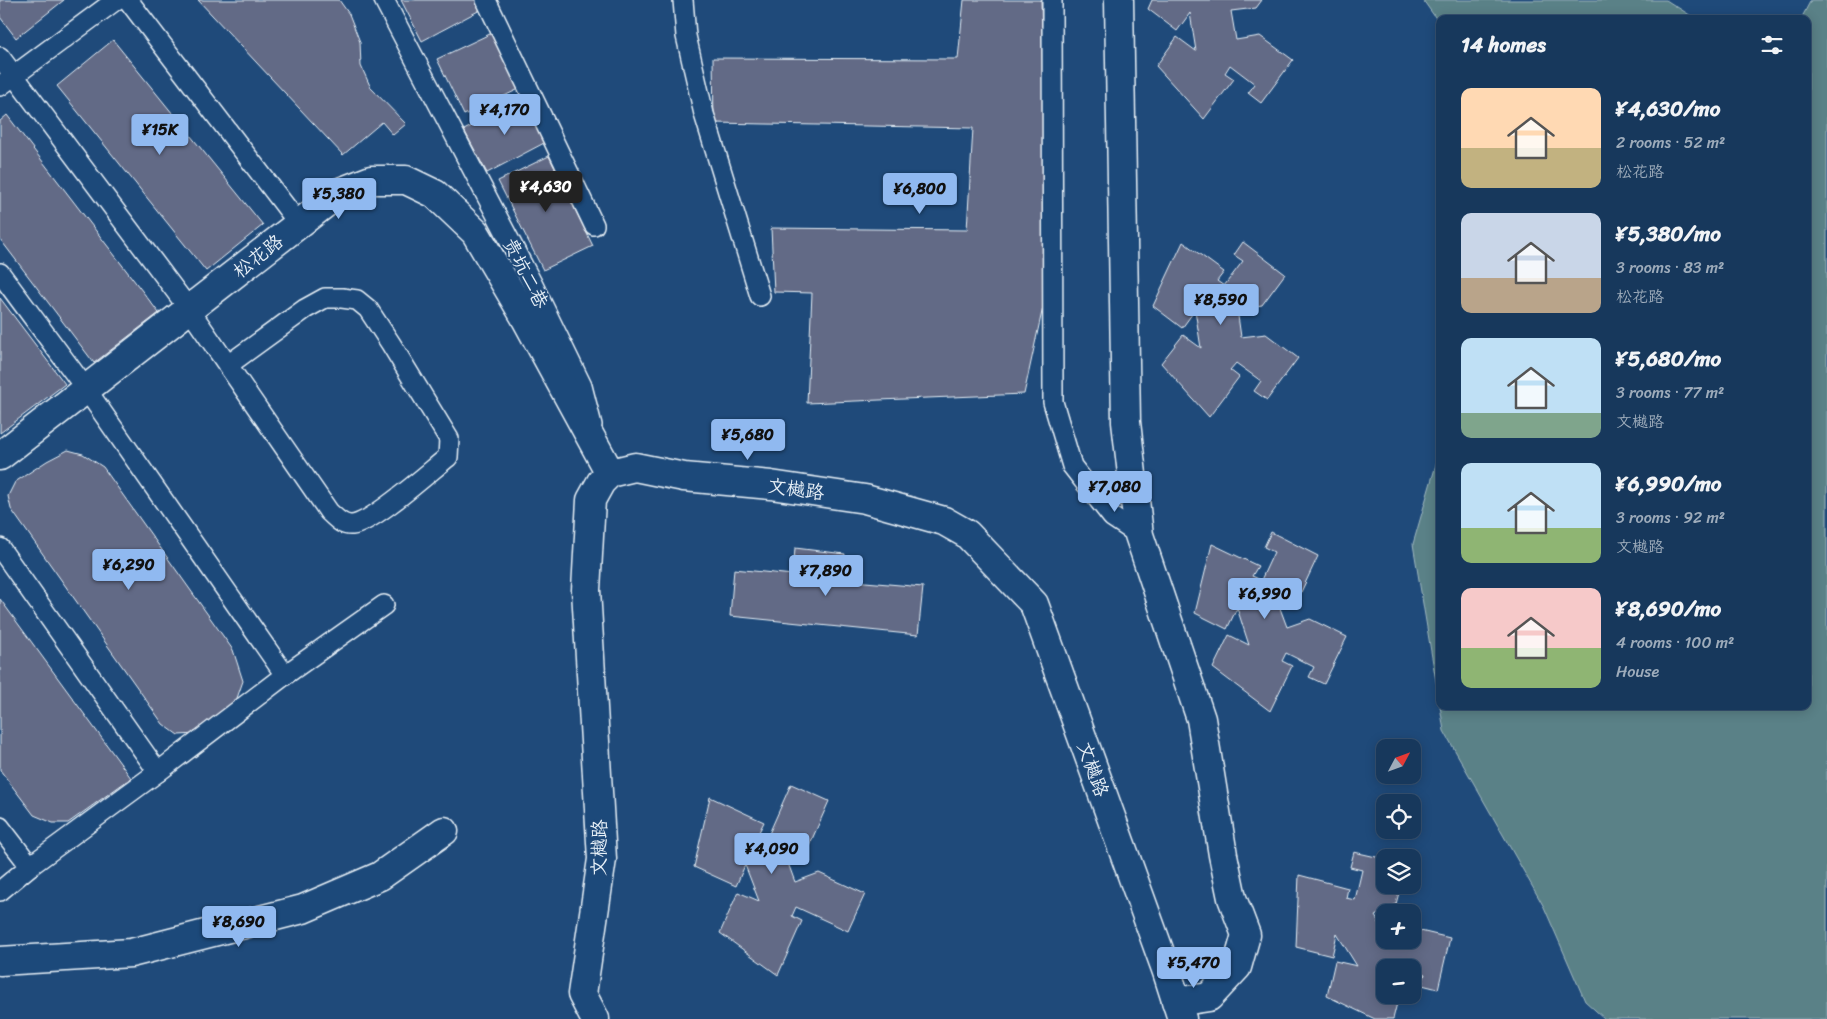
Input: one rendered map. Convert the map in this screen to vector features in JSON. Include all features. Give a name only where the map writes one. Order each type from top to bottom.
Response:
[{"type":"street","points":[[1119,0],[1126,422],[1139,535],[1201,719],[1222,855],[1232,898],[1246,935],[1237,967],[1209,997],[1179,1010]]},
{"type":"street","name":"松花路","points":[[0,456],[340,192],[371,180],[406,180],[435,194],[475,232],[525,316],[610,473]]},
{"type":"street","name":"文樾路","points":[[595,1019],[581,1006],[602,859],[586,590],[591,500],[601,482],[610,473],[635,467],[684,477],[771,485],[865,499],[944,521],[966,534],[1034,604],[1179,1010]]},
{"type":"street","points":[[0,961],[131,953],[304,910],[380,876],[444,831]]},
{"type":"lane","points":[[7,80],[116,0]]},
{"type":"lane","points":[[128,0],[299,224]]},
{"type":"lane","name":"贵坑二巷","points":[[384,0],[532,283],[582,386],[591,418],[595,446]]},
{"type":"lane","points":[[486,0],[594,225]]},
{"type":"lane","points":[[683,0],[686,36],[704,114],[760,296]]},
{"type":"lane","points":[[1052,0],[1052,402],[1072,466],[1112,517],[1139,535]]},
{"type":"lane","points":[[0,57],[7,80],[189,309],[329,512],[340,523],[352,525],[372,518],[448,457],[449,439],[423,394],[368,309],[357,300],[325,298],[305,309],[228,365]]},
{"type":"lane","points":[[0,273],[86,389],[285,675]]},
{"type":"lane","points":[[0,548],[158,772]]},
{"type":"lane","points":[[0,891],[30,866],[158,772],[285,675],[384,605]]},
{"type":"lane","points":[[0,827],[30,866]]},
{"type":"green space","points":[[1423,0],[1666,0],[1690,15],[1436,15],[1436,18]]},
{"type":"green space","points":[[1811,0],[1827,0],[1827,1019],[1605,1019],[1585,1001],[1544,907],[1444,731],[1441,710],[1811,710],[1811,15],[1803,15]]},
{"type":"green space","points":[[1436,465],[1436,681],[1413,544]]},
{"type":"building","points":[[0,0],[64,0],[16,38],[0,17]]},
{"type":"building","points":[[198,0],[339,0],[349,14],[360,42],[361,66],[371,88],[406,124],[393,135],[382,122],[343,155]]},
{"type":"building","points":[[401,0],[477,0],[482,9],[422,41]]},
{"type":"building","points":[[964,0],[1041,0],[1048,284],[1024,394],[807,403],[812,293],[774,292],[771,228],[967,230],[973,128],[714,123],[713,58],[958,59]]},
{"type":"building","points":[[1152,0],[1262,0],[1256,8],[1231,11],[1236,40],[1260,36],[1293,60],[1261,103],[1248,93],[1255,84],[1230,65],[1225,73],[1234,79],[1204,119],[1156,66],[1177,37],[1196,51],[1190,13],[1177,31],[1148,9]]},
{"type":"building","points":[[492,33],[519,89],[464,115],[437,59]]},
{"type":"building","points":[[113,40],[263,225],[206,271],[57,86]]},
{"type":"building","points":[[523,99],[546,142],[487,173],[464,130]]},
{"type":"building","points":[[7,115],[159,313],[94,363],[0,239],[0,121]]},
{"type":"building","points":[[549,156],[593,246],[543,270],[498,181]]},
{"type":"building","points":[[1183,242],[1224,272],[1217,281],[1224,286],[1243,261],[1234,255],[1243,242],[1285,274],[1262,305],[1237,309],[1241,337],[1266,334],[1298,358],[1267,400],[1254,391],[1261,381],[1236,363],[1230,370],[1239,377],[1209,417],[1161,363],[1183,335],[1201,348],[1195,310],[1182,328],[1153,306]]},
{"type":"building","points":[[0,298],[65,384],[0,433]]},
{"type":"building","points":[[68,450],[83,454],[103,467],[233,650],[243,681],[236,701],[197,734],[178,735],[163,724],[11,509],[8,496],[15,482]]},
{"type":"building","points":[[1271,532],[1318,556],[1301,592],[1277,600],[1287,627],[1310,619],[1347,637],[1324,684],[1309,677],[1314,667],[1286,653],[1282,661],[1292,666],[1270,711],[1213,668],[1229,635],[1249,645],[1237,608],[1227,629],[1195,613],[1212,544],[1258,566],[1252,576],[1261,580],[1274,552],[1264,547]]},
{"type":"building","points":[[795,548],[845,554],[842,580],[923,587],[918,635],[730,616],[734,569],[793,575]]},
{"type":"building","points":[[0,599],[131,778],[68,823],[53,823],[34,815],[0,770]]},
{"type":"building","points":[[791,784],[829,801],[809,846],[785,855],[795,882],[819,873],[865,894],[848,931],[796,907],[792,916],[802,921],[778,975],[720,933],[738,892],[759,901],[745,865],[736,886],[694,867],[710,797],[764,822],[759,832],[768,836]]},
{"type":"building","points":[[1354,852],[1376,857],[1376,894],[1399,894],[1396,904],[1376,904],[1376,949],[1421,949],[1421,931],[1450,938],[1438,989],[1422,985],[1425,974],[1421,973],[1421,959],[1376,959],[1376,1004],[1397,1004],[1393,1019],[1375,1019],[1327,996],[1335,961],[1357,966],[1337,934],[1332,956],[1296,947],[1299,875],[1348,888],[1346,898],[1355,900],[1362,870],[1350,867]]}]
